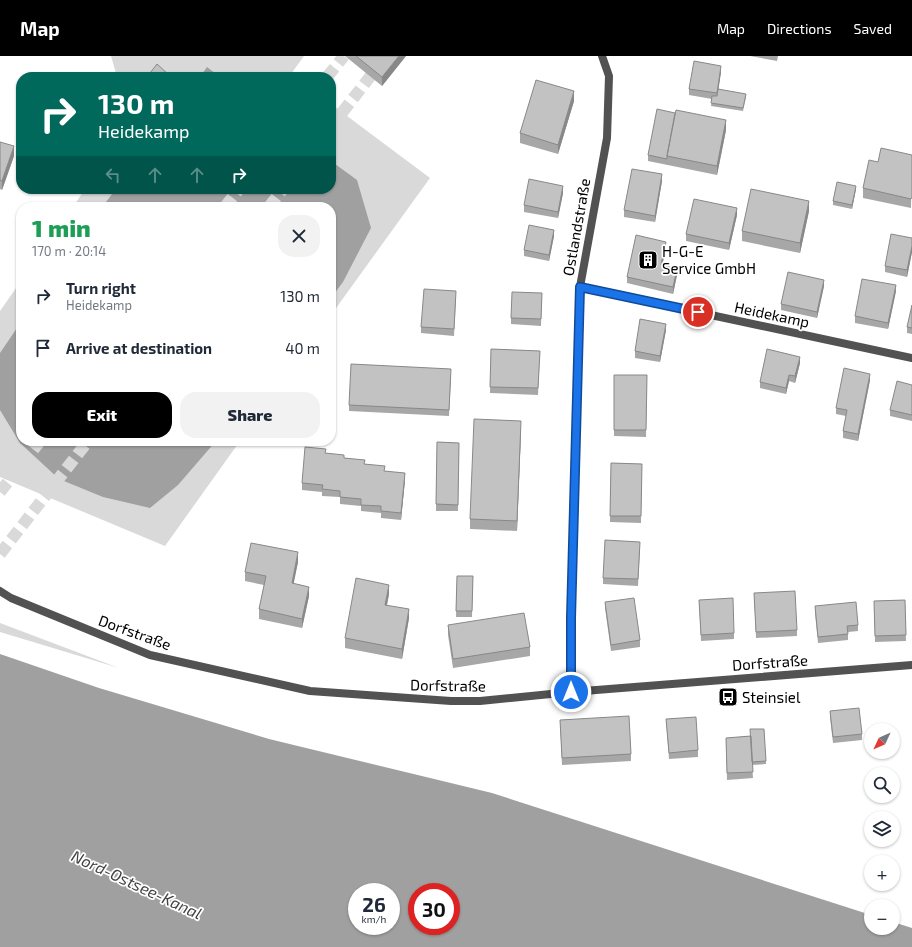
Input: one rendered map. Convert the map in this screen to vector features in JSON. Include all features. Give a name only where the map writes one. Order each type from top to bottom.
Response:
[{"type":"street","name":"Ostlandstraße","points":[[571,692],[571,618],[580,287],[606,138],[609,76],[602,56]]},
{"type":"street","name":"Heidekamp","points":[[580,287],[912,358]]},
{"type":"street","name":"Dorfstraße","points":[[0,591],[19,601],[150,655],[310,691],[451,701],[480,701],[571,692],[912,665]]},
{"type":"shaded area","points":[[111,56],[304,56],[292,72],[116,72]]},
{"type":"shaded area","points":[[336,108],[430,178],[336,308],[336,202],[76,202],[82,194],[336,194]]},
{"type":"shaded area","points":[[16,288],[16,446],[236,446],[165,546],[0,477],[0,311]]},
{"type":"shaded area","points":[[0,623],[119,668],[0,632]]},
{"type":"water","points":[[207,67],[214,72],[204,72]]},
{"type":"water","points":[[336,165],[357,180],[371,228],[343,282],[336,291],[336,202],[106,202],[112,194],[336,194]]},
{"type":"water","points":[[16,329],[16,436],[0,410],[0,353]]},
{"type":"water","points":[[23,446],[212,446],[178,485],[150,508],[103,497],[59,479]]},
{"type":"water","name":"Nord-Ostsee-Kanal","points":[[0,654],[99,688],[269,739],[492,793],[864,913],[864,935],[900,935],[900,924],[912,928],[912,947],[0,947]]},
{"type":"building","points":[[356,56],[399,56],[382,77]]},
{"type":"building","points":[[694,61],[721,66],[717,93],[689,89]]},
{"type":"building","points":[[157,64],[166,72],[151,72]]},
{"type":"building","points":[[536,80],[574,91],[558,145],[520,133]]},
{"type":"building","points":[[718,89],[746,94],[743,108],[711,103],[712,96],[717,96]]},
{"type":"building","points":[[657,109],[675,113],[667,159],[648,155]]},
{"type":"building","points":[[676,110],[726,120],[717,166],[667,156]]},
{"type":"building","points":[[0,142],[14,146],[2,181],[0,180]]},
{"type":"building","points":[[881,148],[912,155],[911,199],[863,188],[869,160],[878,162]]},
{"type":"building","points":[[632,169],[662,174],[655,216],[624,210]]},
{"type":"building","points":[[529,179],[563,186],[558,212],[524,205]]},
{"type":"building","points":[[837,182],[856,186],[852,205],[833,201]]},
{"type":"building","points":[[751,189],[809,201],[800,243],[742,231]]},
{"type":"building","points":[[694,199],[737,208],[729,243],[686,234]]},
{"type":"building","points":[[529,225],[554,230],[549,255],[524,250]]},
{"type":"building","points":[[891,234],[912,238],[912,246],[907,270],[885,266]]},
{"type":"building","name":"H-G-E Service GmbH","points":[[636,235],[666,242],[661,265],[677,269],[673,287],[627,277]]},
{"type":"building","points":[[788,272],[824,280],[817,312],[781,304]]},
{"type":"building","points":[[862,279],[896,285],[888,323],[855,316]]},
{"type":"building","points":[[424,289],[456,291],[454,329],[421,327]]},
{"type":"building","points":[[512,292],[542,293],[541,319],[511,318]]},
{"type":"building","points":[[912,305],[912,328],[907,327]]},
{"type":"building","points":[[640,319],[666,324],[660,356],[635,351]]},
{"type":"building","points":[[491,349],[540,351],[538,388],[490,387]]},
{"type":"building","points":[[767,349],[800,357],[795,376],[789,375],[786,388],[760,382]]},
{"type":"building","points":[[351,364],[451,369],[449,410],[349,405]]},
{"type":"building","points":[[844,368],[870,374],[858,434],[843,431],[847,410],[836,408]]},
{"type":"building","points":[[614,375],[647,375],[646,430],[614,430]]},
{"type":"building","points":[[897,381],[912,385],[912,415],[890,410]]},
{"type":"building","points":[[474,419],[521,421],[517,521],[470,519]]},
{"type":"building","points":[[437,442],[459,443],[458,505],[436,504]]},
{"type":"building","points":[[305,447],[326,449],[325,453],[344,455],[344,458],[365,460],[364,464],[385,466],[384,471],[405,473],[401,513],[381,511],[381,506],[361,505],[361,499],[340,497],[340,491],[322,489],[323,485],[302,483]]},
{"type":"building","points":[[611,463],[642,464],[641,516],[610,516]]},
{"type":"building","points":[[605,540],[640,542],[638,579],[603,578]]},
{"type":"building","points":[[251,543],[298,552],[292,583],[309,587],[302,619],[259,609],[266,576],[245,572]]},
{"type":"building","points":[[457,576],[473,576],[472,611],[456,611]]},
{"type":"building","points":[[356,578],[389,585],[385,605],[409,609],[402,649],[345,638]]},
{"type":"building","points":[[795,591],[797,630],[756,632],[754,593]]},
{"type":"building","points":[[634,598],[640,640],[611,645],[605,602]]},
{"type":"building","points":[[733,598],[734,633],[701,635],[699,600]]},
{"type":"building","points":[[905,600],[906,635],[875,636],[874,601]]},
{"type":"building","points":[[856,602],[858,625],[847,626],[848,634],[818,637],[815,606]]},
{"type":"building","points":[[524,613],[530,647],[453,659],[448,625]]},
{"type":"building","points":[[859,708],[862,734],[833,737],[830,711]]},
{"type":"building","points":[[629,716],[631,754],[562,758],[560,720]]},
{"type":"building","points":[[696,717],[698,750],[669,753],[666,719]]},
{"type":"building","points":[[750,729],[764,729],[766,761],[752,762]]},
{"type":"building","points":[[751,736],[753,772],[727,773],[726,738]]},
{"type":"tunnel","points":[[331,72],[344,56]]},
{"type":"tunnel","points":[[336,121],[386,56]]},
{"type":"tunnel","points":[[229,202],[235,194]]},
{"type":"tunnel","points":[[273,202],[279,194]]},
{"type":"tunnel","points":[[0,492],[36,446]]},
{"type":"tunnel","points":[[0,554],[84,446]]},
{"type":"place","name":"H-G-E Service GmbH","points":[[648,260]]},
{"type":"place","name":"Steinsiel","points":[[728,697]]},
{"type":"route","points":[[571,692],[571,618],[580,287],[698,312]]}]
